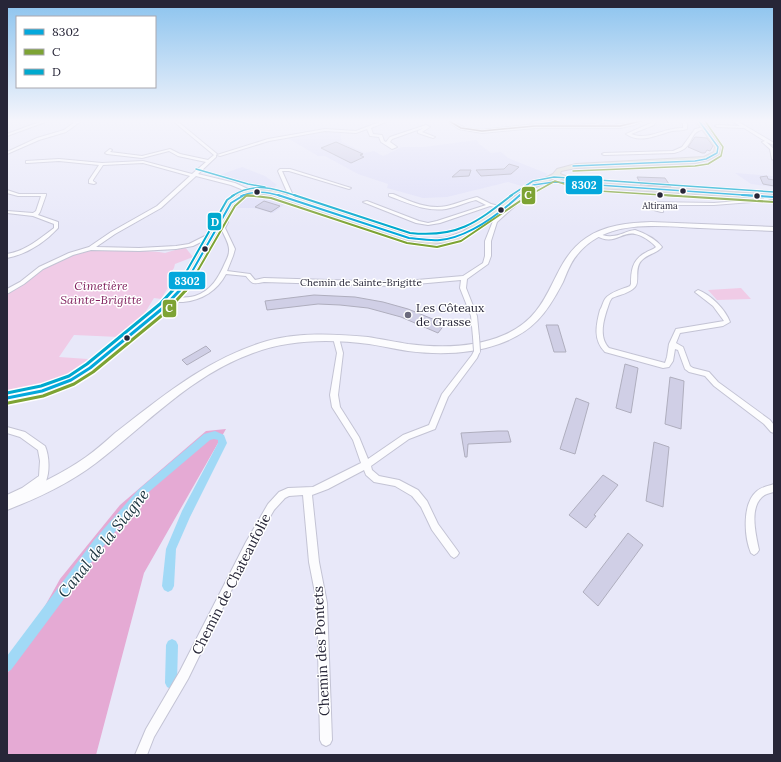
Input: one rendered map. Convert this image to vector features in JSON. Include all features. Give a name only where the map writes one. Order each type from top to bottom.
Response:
[{"type":"main road","points":[[559,178],[567,168],[694,161],[711,157]]},
{"type":"main road","points":[[7,398],[52,388],[80,375],[171,300],[185,284],[231,203],[245,192],[260,191],[272,193],[409,238],[430,242],[443,241],[459,237],[504,208],[537,184],[559,178],[583,185],[770,197]]},
{"type":"street","points":[[186,157],[209,162]]},
{"type":"street","points":[[7,292],[22,283],[41,268],[71,254],[91,248],[113,233],[159,207],[214,157]]},
{"type":"street","points":[[27,162],[60,160],[102,164],[142,162],[194,175],[245,192]]},
{"type":"street","points":[[94,183],[91,182],[91,180],[102,164]]},
{"type":"street","points":[[293,200],[280,171],[281,170],[289,170],[349,188]]},
{"type":"street","points":[[7,191],[18,195],[44,195],[38,212],[34,215]]},
{"type":"street","points":[[391,195],[421,207],[445,208],[477,198],[490,205],[504,208]]},
{"type":"street","points":[[661,211],[649,207],[648,204],[652,202],[714,204],[765,200],[770,197]]},
{"type":"street","points":[[365,202],[418,222],[428,224],[490,205]]},
{"type":"street","name":"Chemin de Sainte-Brigitte","points":[[224,272],[248,276],[254,282],[264,280],[394,284],[464,278],[486,264],[488,256],[488,241],[495,222],[514,205],[512,202]]},
{"type":"street","points":[[7,212],[34,215],[56,223],[56,228],[27,250],[19,255],[7,256]]},
{"type":"street","points":[[171,300],[196,298],[208,292],[218,284],[232,249],[222,228],[226,222],[221,220]]},
{"type":"street","points":[[7,504],[48,485],[89,461],[156,407],[205,371],[219,363],[270,344],[298,339],[336,338],[362,340],[412,348],[444,349],[472,347],[493,342],[520,332],[533,322],[553,292],[572,256],[583,244],[598,235],[621,227],[653,224],[774,229]]},
{"type":"street","points":[[598,235],[612,239],[634,232],[657,244],[659,247],[657,250],[648,253],[636,264],[634,269],[634,284],[632,287],[610,297],[607,300],[600,326],[600,343],[602,347],[607,350],[663,366],[667,365],[670,361],[674,336],[678,331],[723,324],[727,322],[727,319],[719,310],[702,293],[698,292]]},
{"type":"street","points":[[91,248],[151,250],[167,249],[194,244],[213,234]]},
{"type":"street","name":"Chemin de Chateaufolie","points":[[140,755],[150,733],[184,675],[249,545],[271,507],[282,495],[288,492],[313,491],[325,486],[367,464],[406,437],[432,427],[445,396],[475,356],[477,351],[474,316],[463,288],[464,278]]},
{"type":"street","points":[[336,338],[340,352],[334,395],[336,407],[356,439],[369,472],[377,479],[396,483],[415,493],[424,504],[435,527],[454,553]]},
{"type":"street","points":[[672,344],[681,349],[687,367],[691,370],[707,374],[716,384],[767,422],[774,430]]},
{"type":"street","points":[[7,430],[22,434],[42,448],[44,461],[43,478],[25,491],[7,500]]},
{"type":"street","points":[[754,550],[750,525],[751,504],[760,493],[774,488]]},
{"type":"street","name":"Chemin des Pontets","points":[[307,491],[314,562],[322,603],[326,740]]},
{"type":"shaded area","points":[[326,157],[506,157],[548,174],[546,175],[548,177],[525,187],[508,182],[447,197],[423,198],[387,188],[388,184],[358,174]]},
{"type":"shaded area","points":[[771,157],[774,157],[774,187],[751,184],[735,173],[773,176]]},
{"type":"shaded area","points":[[242,167],[265,176],[277,185],[269,191],[214,177]]},
{"type":"shaded area","points":[[254,194],[267,194],[289,201],[273,213],[253,208],[232,208],[241,199]]},
{"type":"shaded area","points":[[226,429],[144,573],[96,755],[7,755],[7,674],[60,579],[120,505],[206,431]]},
{"type":"green space","name":"Cimetière Sainte-Brigitte","points":[[185,247],[193,257],[175,264],[167,278],[173,279],[161,299],[154,298],[146,311],[131,329],[124,330],[119,337],[74,335],[59,357],[88,359],[80,367],[62,379],[40,387],[7,395],[7,293],[46,266],[57,260],[79,252],[108,249],[165,253]]},
{"type":"green space","points":[[741,288],[751,299],[717,300],[708,290]]},
{"type":"building","points":[[338,157],[364,157],[351,163]]},
{"type":"building","points":[[509,164],[519,167],[511,174],[481,176],[476,170],[504,169]]},
{"type":"building","points":[[460,170],[471,170],[469,176],[452,177]]},
{"type":"building","points":[[767,176],[768,179],[774,180],[774,186],[763,184],[760,177]]},
{"type":"building","points":[[637,177],[665,178],[671,187],[641,185]]},
{"type":"building","points":[[264,201],[280,206],[271,212],[255,207]]},
{"type":"building","name":"Les Côteaux de Grasse","points":[[314,295],[355,297],[383,302],[408,309],[445,324],[438,333],[401,317],[368,308],[318,304],[267,310],[265,301]]},
{"type":"building","points":[[546,325],[558,325],[566,352],[554,352]]},
{"type":"building","points":[[206,346],[211,351],[187,365],[182,360]]},
{"type":"building","points":[[625,364],[638,368],[631,413],[616,408]]},
{"type":"building","points":[[670,377],[684,381],[681,429],[665,424]]},
{"type":"building","points":[[576,398],[589,403],[575,454],[560,449]]},
{"type":"building","points":[[508,431],[511,442],[468,444],[467,457],[465,457],[461,433]]},
{"type":"building","points":[[654,442],[669,447],[663,507],[646,501]]},
{"type":"building","points":[[603,475],[618,485],[594,515],[596,516],[586,528],[569,515]]},
{"type":"building","points":[[628,533],[643,545],[598,606],[583,592]]},
{"type":"waterway","name":"Canal de la Siagne","points":[[7,666],[98,544],[141,493],[207,437],[215,435],[221,438],[223,443],[186,514],[171,549],[168,586]]},
{"type":"waterway","name":"Canal de la Siagne","points":[[171,683],[172,645]]},
{"type":"transit line","name":"8302","points":[[573,166],[695,161],[710,157]]},
{"type":"transit line","name":"C","points":[[573,171],[695,166],[708,164],[720,157]]},
{"type":"transit line","name":"D","points":[[196,169],[248,184],[265,187]]},
{"type":"transit line","name":"D","points":[[7,393],[41,386],[69,376],[87,364],[160,304],[181,281],[227,200],[248,188],[273,188],[410,233],[429,235],[445,234],[460,230],[486,215],[526,184],[540,178],[547,177],[774,192]]},
{"type":"transit line","name":"C","points":[[8,403],[43,396],[74,384],[93,372],[166,312],[189,287],[235,206],[247,195],[271,198],[407,243],[437,247],[461,241],[535,191],[555,181],[583,190],[774,202]]},
{"type":"transit line","name":"8302","points":[[7,398],[42,391],[71,380],[90,368],[163,308],[185,284],[231,203],[245,194],[256,192],[272,193],[409,238],[425,240],[440,240],[465,233],[487,220],[530,187],[548,182],[774,197]]},
{"type":"place","name":"Altirama","points":[[660,195]]},
{"type":"place","name":"Les Côteaux de Grasse","points":[[408,315]]}]
